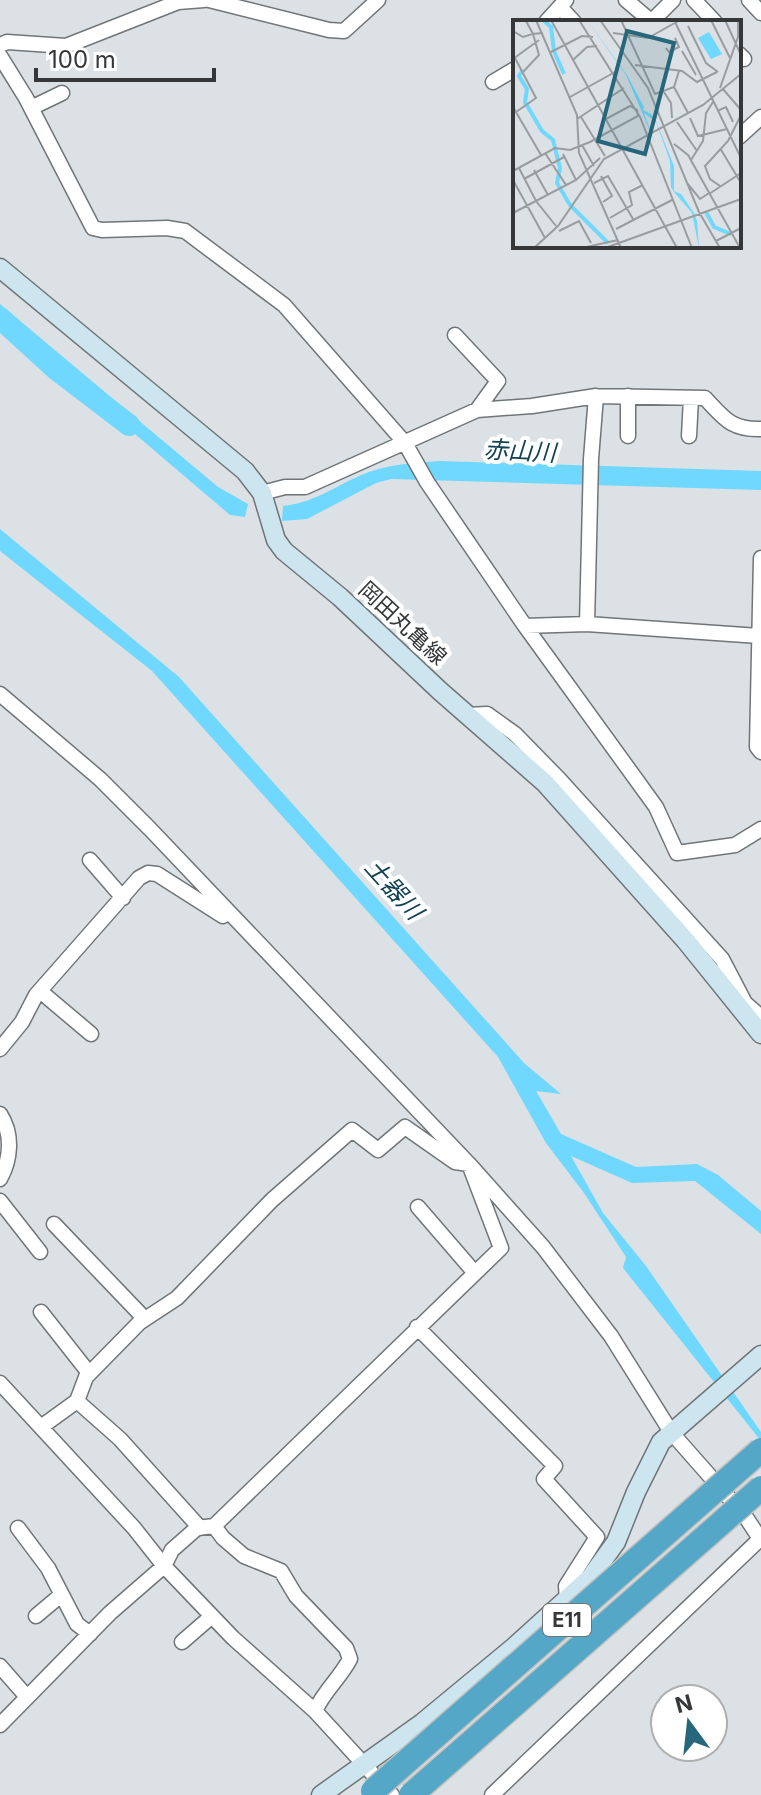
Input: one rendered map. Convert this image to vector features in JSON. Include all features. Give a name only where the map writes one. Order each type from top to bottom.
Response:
[{"type":"highway","name":"E11","points":[[383,1793],[761,1450]]},
{"type":"highway","name":"E11","points":[[411,1795],[761,1488]]},
{"type":"main road","name":"岡田丸亀線","points":[[0,268],[245,471],[262,493],[276,540],[284,551],[340,597],[545,783],[742,1004],[761,1034]]},
{"type":"main road","points":[[321,1795],[422,1723],[590,1578],[616,1542],[661,1442],[761,1355]]},
{"type":"street","points":[[0,45],[7,42],[66,46],[156,5],[206,0],[344,31],[378,0]]},
{"type":"street","points":[[626,0],[649,20]]},
{"type":"street","points":[[653,20],[673,0]]},
{"type":"street","points":[[694,0],[713,20]]},
{"type":"street","points":[[749,0],[761,13]]},
{"type":"street","points":[[548,20],[563,3]]},
{"type":"street","points":[[0,56],[31,108],[93,228],[185,231],[284,305],[409,449],[427,482],[525,626],[656,807],[677,853],[735,845],[761,829]]},
{"type":"street","points":[[493,82],[513,70]]},
{"type":"street","points":[[31,108],[62,93]]},
{"type":"street","points":[[741,135],[761,117]]},
{"type":"street","points":[[262,493],[285,487],[305,487],[409,449],[477,410],[498,381],[455,335]]},
{"type":"street","points":[[477,410],[532,406],[596,396],[705,398],[731,424],[741,429],[761,429]]},
{"type":"street","points":[[587,624],[591,459],[596,396]]},
{"type":"street","points":[[628,396],[628,436]]},
{"type":"street","points":[[689,436],[691,398]]},
{"type":"street","points":[[761,558],[757,747],[761,752]]},
{"type":"street","points":[[525,626],[587,624],[759,636]]},
{"type":"street","points":[[0,694],[100,779],[469,1164],[543,1247],[761,1539],[492,1795]]},
{"type":"street","points":[[90,860],[123,898]]},
{"type":"street","points":[[0,1049],[22,1022],[40,991],[139,878],[148,873],[157,874],[222,917],[229,914]]},
{"type":"street","points":[[40,991],[91,1034]]},
{"type":"street","points":[[742,1004],[761,1017]]},
{"type":"street","points":[[0,1114],[9,1140],[8,1162],[0,1179]]},
{"type":"street","points":[[41,1427],[77,1401],[89,1373],[145,1319],[177,1298],[272,1200],[352,1130],[378,1150],[405,1127],[455,1162],[469,1164]]},
{"type":"street","points":[[0,1725],[110,1613],[164,1566],[172,1550],[207,1527],[501,1248],[469,1164]]},
{"type":"street","points":[[0,1201],[40,1252]]},
{"type":"street","points":[[418,1207],[475,1273]]},
{"type":"street","points":[[54,1224],[145,1319]]},
{"type":"street","points":[[41,1312],[89,1373]]},
{"type":"street","points":[[417,1327],[555,1466],[544,1479],[597,1537],[566,1586],[567,1599]]},
{"type":"street","points":[[0,1383],[212,1616],[350,1746],[383,1793]]},
{"type":"street","points":[[77,1401],[120,1439],[207,1527],[244,1556],[281,1571],[296,1596],[346,1648],[350,1659],[324,1692],[315,1711]]},
{"type":"street","points":[[18,1528],[48,1568],[77,1624],[90,1634]]},
{"type":"street","points":[[36,1616],[61,1595]]},
{"type":"street","points":[[182,1642],[212,1616]]},
{"type":"street","points":[[0,1666],[27,1697]]},
{"type":"water","points":[[0,304],[218,487],[248,504],[245,517],[230,515],[0,319]]},
{"type":"water","points":[[440,461],[761,471],[761,490],[391,479],[376,483],[307,519],[282,521],[283,506],[313,498],[369,472]]},
{"type":"water","points":[[0,529],[179,677],[524,1063],[561,1094],[536,1091],[561,1134],[636,1167],[697,1164],[718,1175],[761,1211],[761,1234],[695,1181],[632,1183],[571,1156],[603,1213],[646,1266],[761,1432],[761,1441],[623,1268],[626,1257],[546,1143],[498,1057],[152,671],[0,551]]},
{"type":"waterway","name":"赤山川","points":[[0,318],[57,370],[129,425]]},
{"type":"water label","name":"土器川","points":[[394,889]]}]
